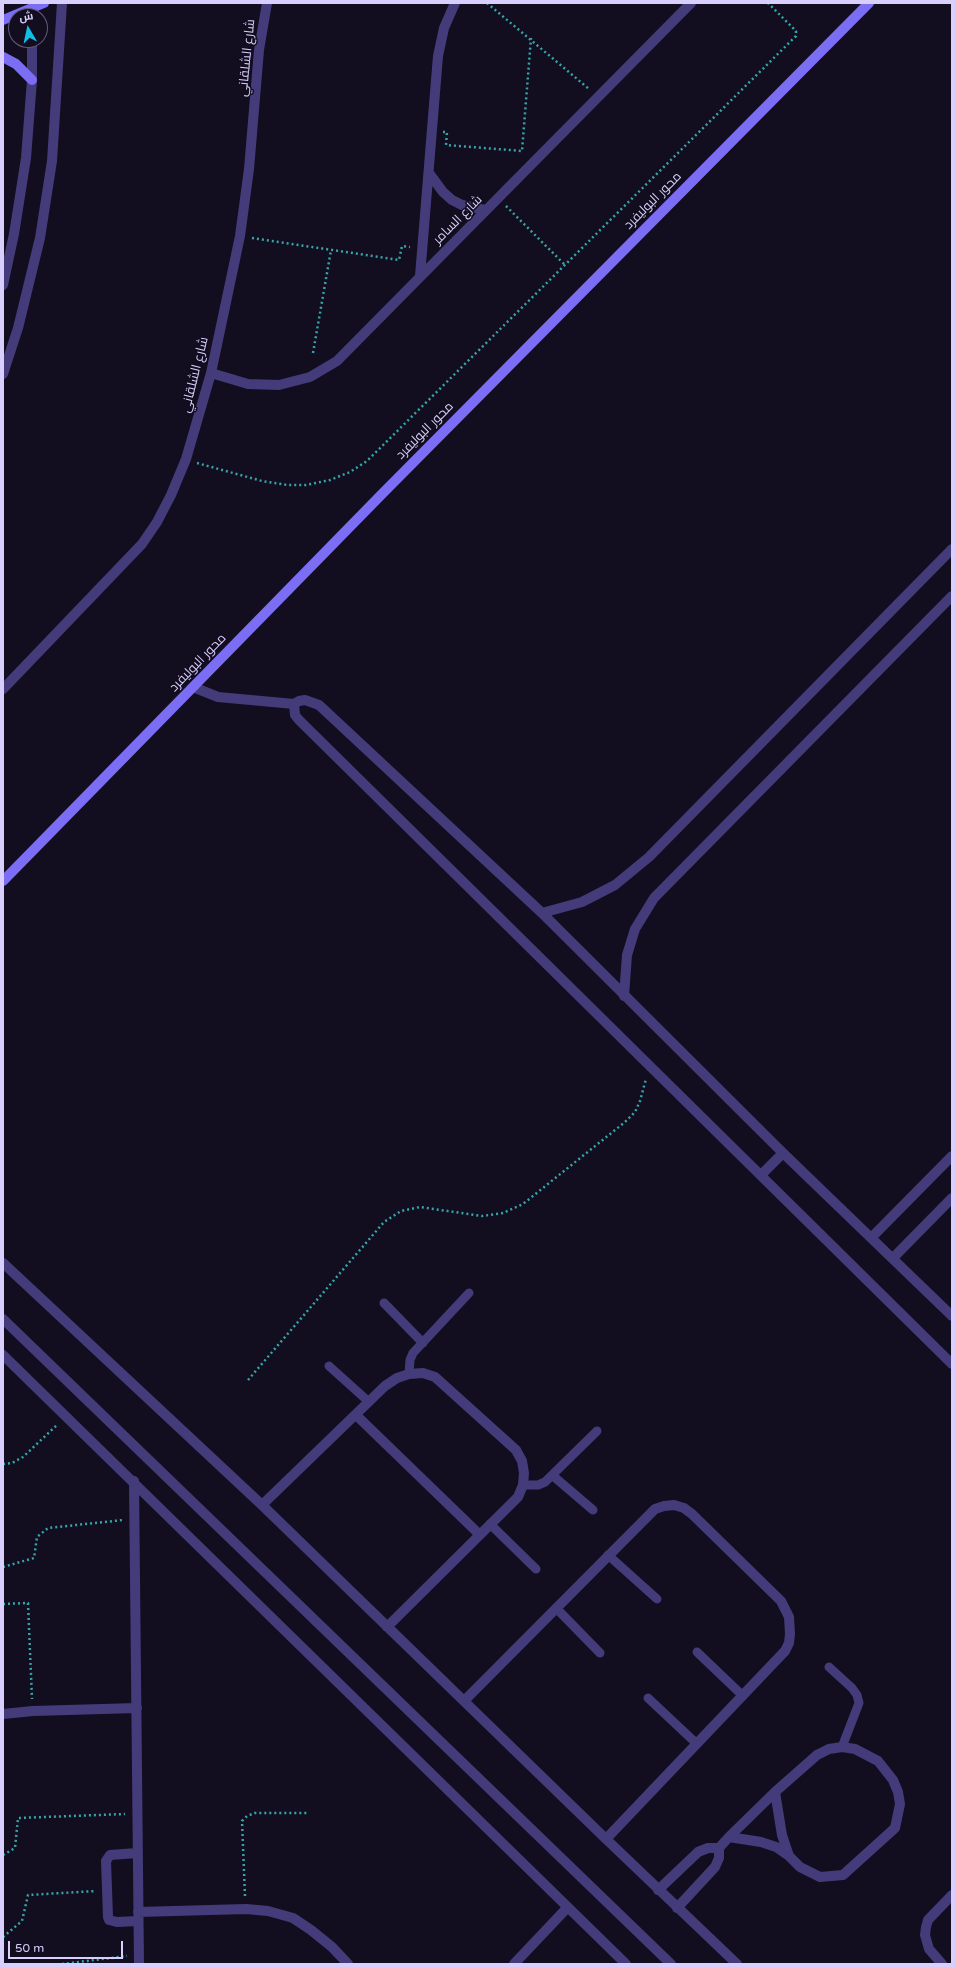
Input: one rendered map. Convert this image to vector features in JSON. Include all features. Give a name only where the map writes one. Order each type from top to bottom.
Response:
[{"type":"street","points":[[35,8],[44,3]]},
{"type":"street","points":[[3,374],[18,328],[40,238],[52,161],[62,3]]},
{"type":"street","name":"شارع الشلقاني","points":[[3,689],[142,544],[157,522],[171,495],[186,460],[211,373],[240,236],[249,169],[259,50],[267,3]]},
{"type":"street","points":[[420,276],[440,41],[455,3]]},
{"type":"street","name":"شارع السامر","points":[[211,373],[248,384],[264,385],[295,382],[310,377],[337,361],[691,3]]},
{"type":"street","name":"محور البوليفرد","points":[[3,881],[398,478],[869,3]]},
{"type":"street","points":[[3,285],[14,234],[26,158],[32,80],[32,48]]},
{"type":"street","points":[[3,57],[16,64],[32,80]]},
{"type":"street","points":[[429,174],[443,192],[452,200],[462,206],[486,210]]},
{"type":"street","points":[[542,913],[582,902],[615,885],[649,858],[952,549]]},
{"type":"street","points":[[624,996],[627,956],[636,928],[654,898],[952,596]]},
{"type":"street","points":[[193,687],[218,697],[294,704],[298,700],[305,700],[319,705],[542,913],[624,996],[952,1316]]},
{"type":"street","points":[[294,704],[295,715],[299,720],[952,1364]]},
{"type":"street","points":[[761,1175],[784,1153]]},
{"type":"street","points":[[872,1237],[952,1156]]},
{"type":"street","points":[[893,1258],[952,1198]]},
{"type":"street","points":[[3,1263],[262,1505],[658,1890],[737,1964]]},
{"type":"street","points":[[3,1319],[671,1964]]},
{"type":"street","points":[[3,1354],[567,1908],[626,1964]]},
{"type":"street","points":[[262,1505],[386,1386],[397,1378],[409,1374],[423,1373],[434,1377],[516,1450],[522,1461],[524,1473],[523,1485],[518,1497],[387,1627]]},
{"type":"street","points":[[356,1415],[480,1535]]},
{"type":"street","points":[[134,1481],[139,1959]]},
{"type":"street","points":[[464,1701],[655,1509],[674,1505],[684,1508],[692,1514],[781,1601],[790,1626],[790,1634],[785,1651],[606,1839]]},
{"type":"street","points":[[3,1714],[33,1710],[137,1708]]},
{"type":"street","points":[[677,1908],[716,1868],[719,1858],[719,1848],[729,1837],[775,1792],[817,1755],[829,1749],[842,1747],[855,1749],[878,1761],[893,1780],[898,1792],[900,1804],[895,1828],[843,1875],[820,1876],[810,1873],[776,1847],[761,1842],[729,1837]]},
{"type":"street","points":[[775,1792],[782,1835],[789,1856]]},
{"type":"street","points":[[658,1890],[698,1852],[708,1848],[719,1848]]},
{"type":"street","points":[[137,1853],[110,1855],[107,1858],[108,1917],[110,1920],[117,1922],[138,1917],[246,1909],[268,1911],[293,1918],[332,1947],[348,1964]]},
{"type":"street","points":[[942,1964],[929,1949],[925,1935],[926,1927],[928,1920],[952,1895]]},
{"type":"street","points":[[514,1964],[567,1908]]},
{"type":"lane","points":[[409,1374],[410,1360],[423,1343],[469,1293]]},
{"type":"lane","points":[[384,1303],[423,1343]]},
{"type":"lane","points":[[329,1366],[369,1402]]},
{"type":"lane","points":[[523,1485],[538,1485],[545,1482],[597,1431]]},
{"type":"lane","points":[[552,1475],[593,1510]]},
{"type":"lane","points":[[490,1524],[536,1569]]},
{"type":"lane","points":[[608,1555],[657,1600]]},
{"type":"lane","points":[[556,1608],[600,1653]]},
{"type":"lane","points":[[697,1652],[743,1696]]},
{"type":"lane","points":[[829,1667],[852,1688],[857,1695],[859,1703],[842,1747]]},
{"type":"lane","points":[[648,1698],[697,1744]]},
{"type":"path","points":[[487,3],[598,97]]},
{"type":"path","points":[[186,460],[262,481],[286,485],[306,485],[330,480],[350,472],[367,461],[796,36],[796,31],[768,3]]},
{"type":"path","points":[[432,131],[447,132],[446,145],[522,150],[530,38]]},
{"type":"path","points":[[498,198],[565,265]]},
{"type":"path","points":[[240,236],[399,260],[402,246],[423,249]]},
{"type":"path","points":[[313,353],[331,250]]},
{"type":"path","points":[[248,1380],[384,1222],[401,1211],[420,1207],[482,1216],[503,1213],[523,1204],[625,1122],[635,1112],[644,1089],[647,1062]]},
{"type":"path","points":[[3,1464],[12,1463],[23,1457],[66,1416]]},
{"type":"path","points":[[3,1567],[34,1558],[37,1537],[48,1528],[134,1519]]},
{"type":"path","points":[[3,1604],[28,1603],[33,1710]]},
{"type":"path","points":[[246,1909],[242,1821],[247,1816],[255,1813],[309,1813]]},
{"type":"path","points":[[3,1855],[14,1848],[18,1818],[137,1814]]},
{"type":"path","points":[[3,1937],[22,1921],[28,1895],[107,1890]]},
{"type":"path","points":[[62,1964],[139,1959]]}]
